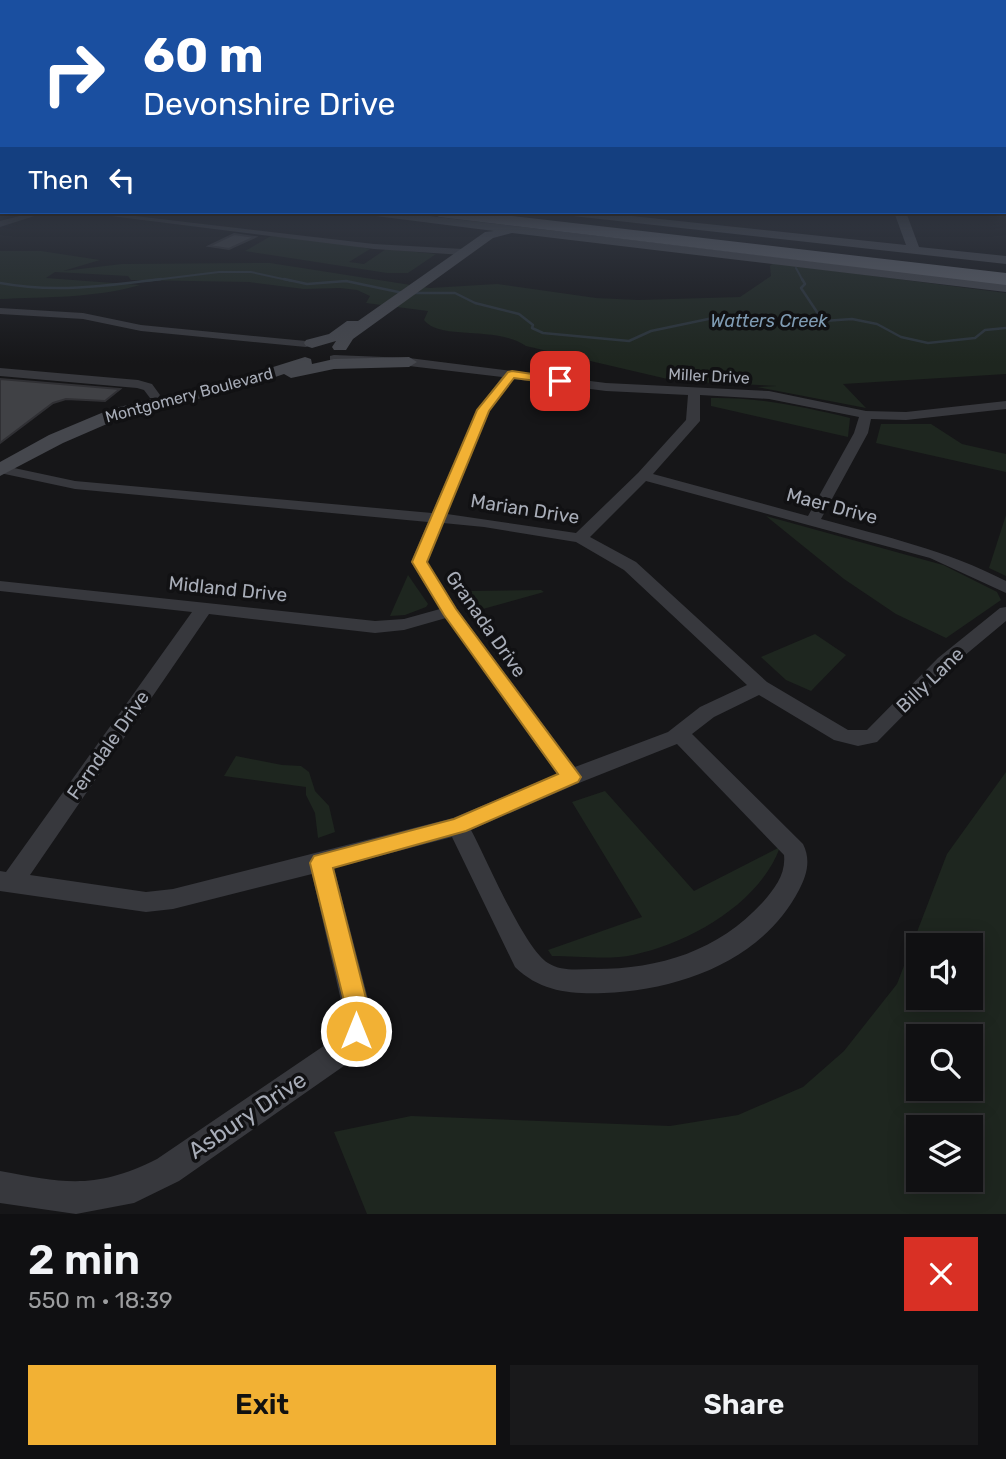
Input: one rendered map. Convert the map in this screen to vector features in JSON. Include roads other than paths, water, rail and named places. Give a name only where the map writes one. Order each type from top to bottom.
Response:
[{"type":"highway","points":[[726,250],[798,259],[892,265]]},
{"type":"highway","points":[[761,250],[1006,279]]},
{"type":"highway","points":[[788,250],[1006,272]]},
{"type":"street","points":[[426,250],[459,252]]},
{"type":"street","name":"Montgomery Boulevard","points":[[0,466],[117,413],[225,386],[337,335],[462,250]]},
{"type":"street","name":"Montgomery Boulevard","points":[[459,252],[463,250]]},
{"type":"street","points":[[681,250],[1006,288]]},
{"type":"street","points":[[902,250],[1006,260]]},
{"type":"street","name":"Montgomery Boulevard","points":[[339,352],[347,336],[384,305]]},
{"type":"street","points":[[0,311],[83,316],[141,328],[243,336],[301,351],[339,352]]},
{"type":"street","name":"Montgomery Boulevard","points":[[0,466],[85,415],[154,395],[241,375],[278,363],[301,351]]},
{"type":"street","name":"Miller Drive","points":[[339,352],[599,387],[791,398],[866,415],[906,416],[1006,405]]},
{"type":"street","points":[[225,386],[257,382],[320,366],[409,362]]},
{"type":"street","points":[[0,372],[132,383],[146,386],[154,395]]},
{"type":"street","name":"Granada Drive","points":[[512,374],[483,410],[419,562],[450,611],[571,777]]},
{"type":"street","points":[[580,538],[643,476],[693,421],[694,392]]},
{"type":"street","points":[[812,522],[861,433],[866,415]]},
{"type":"street","name":"Marian Drive","points":[[0,466],[75,485],[438,517],[522,527],[580,538],[630,566],[760,687],[841,735],[853,739]]},
{"type":"street","name":"Maer Drive","points":[[643,476],[936,555],[1006,588]]},
{"type":"street","points":[[0,605],[2,588]]},
{"type":"street","name":"Midland Drive","points":[[2,588],[393,627],[420,622],[450,611]]},
{"type":"street","name":"Ferndale Drive","points":[[6,882],[205,607]]},
{"type":"street","name":"Billy Lane","points":[[853,739],[865,739],[874,735],[945,662],[1006,612]]},
{"type":"street","points":[[6,882],[146,902],[173,899],[321,863],[458,826],[680,734],[707,712],[760,687]]},
{"type":"street","points":[[458,826],[524,959],[534,969],[558,980],[603,982],[652,977],[687,967],[724,949],[766,917],[788,889],[799,861],[795,851],[680,734]]},
{"type":"street","name":"Asbury Drive","points":[[0,1187],[69,1199],[134,1187],[168,1170],[341,1051],[354,1035],[359,1018],[321,863]]},
{"type":"waterway","points":[[796,268],[803,281]]},
{"type":"waterway","name":"Watters Creek","points":[[146,281],[219,272],[251,272],[292,281]]},
{"type":"waterway","name":"Watters Creek","points":[[0,283],[60,288],[161,279]]},
{"type":"waterway","name":"Watters Creek","points":[[284,279],[307,284],[346,281],[403,293]]},
{"type":"waterway","points":[[802,279],[805,284],[801,288],[823,321]]},
{"type":"waterway","name":"Watters Creek","points":[[412,293],[455,293],[475,303],[519,314],[533,325],[532,328],[543,333],[629,341],[651,331],[713,318],[781,324],[852,319],[877,324],[901,337],[928,343],[975,338],[985,330],[1006,328]]}]
